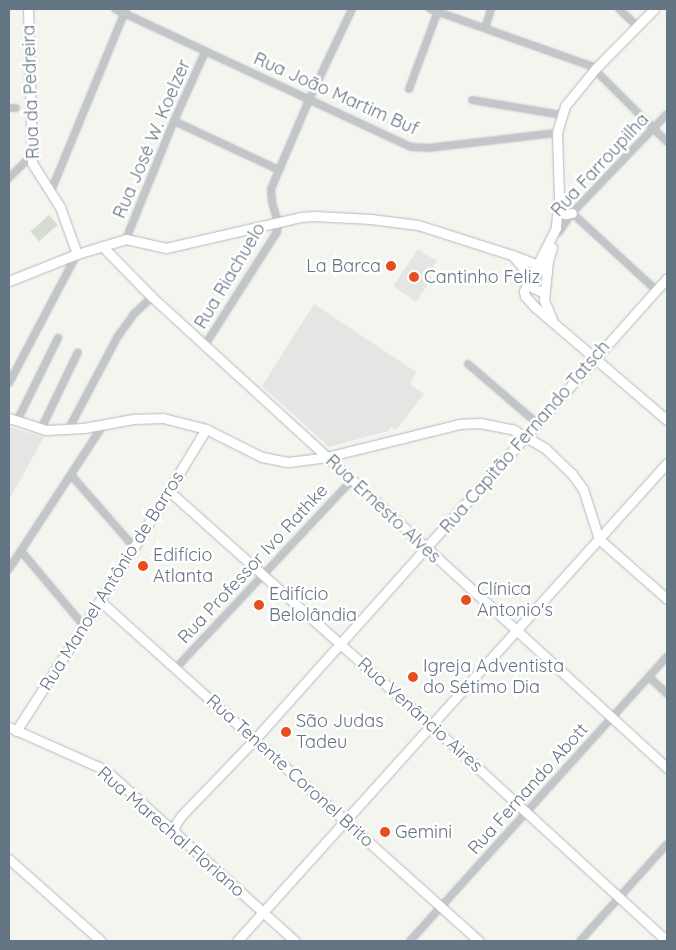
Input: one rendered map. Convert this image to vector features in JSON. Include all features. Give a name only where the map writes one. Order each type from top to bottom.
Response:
[{"type":"main road","name":"Rua da Pedreira","points":[[28,9],[27,109],[34,169],[51,191],[66,220],[77,254]]},
{"type":"main road","points":[[553,322],[544,302],[544,293],[549,256],[556,233],[559,197],[557,133],[562,115],[570,98],[595,69],[654,9]]},
{"type":"main road","points":[[559,197],[567,212],[531,277],[524,291],[525,296],[667,420]]},
{"type":"main road","points":[[9,281],[77,254],[126,239],[166,248],[278,222],[314,216],[418,224],[512,255],[538,265],[546,273]]},
{"type":"main road","name":"Rua Ernesto Alves","points":[[102,246],[152,297],[667,768]]},
{"type":"main road","points":[[512,255],[531,277],[533,288],[544,293]]},
{"type":"main road","name":"Rua Capitão Fernando Tatsch","points":[[164,824],[170,824],[180,816],[255,739],[667,278]]},
{"type":"main road","points":[[13,419],[41,428],[68,430],[156,417],[206,429],[251,452],[277,461],[300,462],[459,424],[497,425],[527,436],[545,448],[572,474],[583,489],[599,539],[667,599]]},
{"type":"main road","name":"Rua Manoel Antônio de Barros","points":[[12,729],[84,626],[206,429]]},
{"type":"main road","points":[[237,941],[667,463]]},
{"type":"main road","name":"Rua Venâncio Aires","points":[[169,491],[432,725],[667,941]]},
{"type":"main road","name":"Rua Tenente Coronel Brito","points":[[100,601],[479,941]]},
{"type":"main road","name":"Rua Marechal Floriano","points":[[12,729],[99,766],[295,941]]},
{"type":"main road","name":"Rua Capitão Fernando Tatsch","points":[[174,833],[180,816]]},
{"type":"main road","points":[[9,859],[101,941]]},
{"type":"street","name":"Rua João Martim Buf","points":[[115,9],[125,11],[205,52],[417,148],[557,133]]},
{"type":"street","points":[[278,222],[270,192],[309,100],[352,9]]},
{"type":"street","points":[[430,9],[585,63],[595,69],[667,142]]},
{"type":"street","points":[[485,28],[491,9]]},
{"type":"street","points":[[618,9],[638,26]]},
{"type":"street","points":[[51,191],[125,11]]},
{"type":"street","points":[[409,89],[438,11]]},
{"type":"street","name":"Rua José W. Koelzer","points":[[126,239],[174,121],[205,52]]},
{"type":"street","points":[[472,100],[562,115]]},
{"type":"street","name":"Rua Farroupilha","points":[[567,212],[654,129],[667,114]]},
{"type":"street","points":[[174,121],[279,170]]},
{"type":"street","points":[[9,178],[32,155]]},
{"type":"street","points":[[567,212],[656,290]]},
{"type":"street","name":"Rua Riachuelo","points":[[205,345],[274,238],[278,222]]},
{"type":"street","points":[[9,383],[77,254]]},
{"type":"street","points":[[68,430],[118,336],[135,313],[152,297]]},
{"type":"street","points":[[13,419],[58,338]]},
{"type":"street","points":[[41,428],[78,352]]},
{"type":"street","points":[[468,364],[538,424]]},
{"type":"street","points":[[9,569],[104,424]]},
{"type":"street","points":[[72,475],[134,547]]},
{"type":"street","name":"Rua Professor Ivo Rathke","points":[[175,669],[352,480]]},
{"type":"street","points":[[21,551],[84,626]]},
{"type":"street","name":"Rua Fernando Abott","points":[[410,941],[667,656]]},
{"type":"street","points":[[649,677],[667,694]]},
{"type":"street","points":[[580,941],[667,844]]},
{"type":"shaded area","points":[[49,215],[58,225],[39,241],[30,232]]},
{"type":"shaded area","name":"Cantinho Feliz","points":[[418,249],[437,261],[427,275],[432,278],[416,302],[393,286]]},
{"type":"shaded area","points":[[314,304],[416,372],[410,384],[424,394],[396,430],[391,427],[388,431],[329,447],[262,386]]},
{"type":"shaded area","points":[[9,427],[44,437],[9,500]]},
{"type":"place","name":"La Barca","points":[[391,266]]},
{"type":"place","name":"Cantinho Feliz","points":[[414,277]]},
{"type":"place","name":"Edifício Atlanta","points":[[143,566]]},
{"type":"place","name":"Clínica Antonio's","points":[[466,600]]},
{"type":"place","name":"Edifício Belolândia","points":[[259,605]]},
{"type":"place","name":"Igreja Adventista do Sétimo Dia","points":[[413,677]]},
{"type":"place","name":"São Judas Tadeu","points":[[286,732]]},
{"type":"place","name":"Gemini","points":[[385,832]]}]
